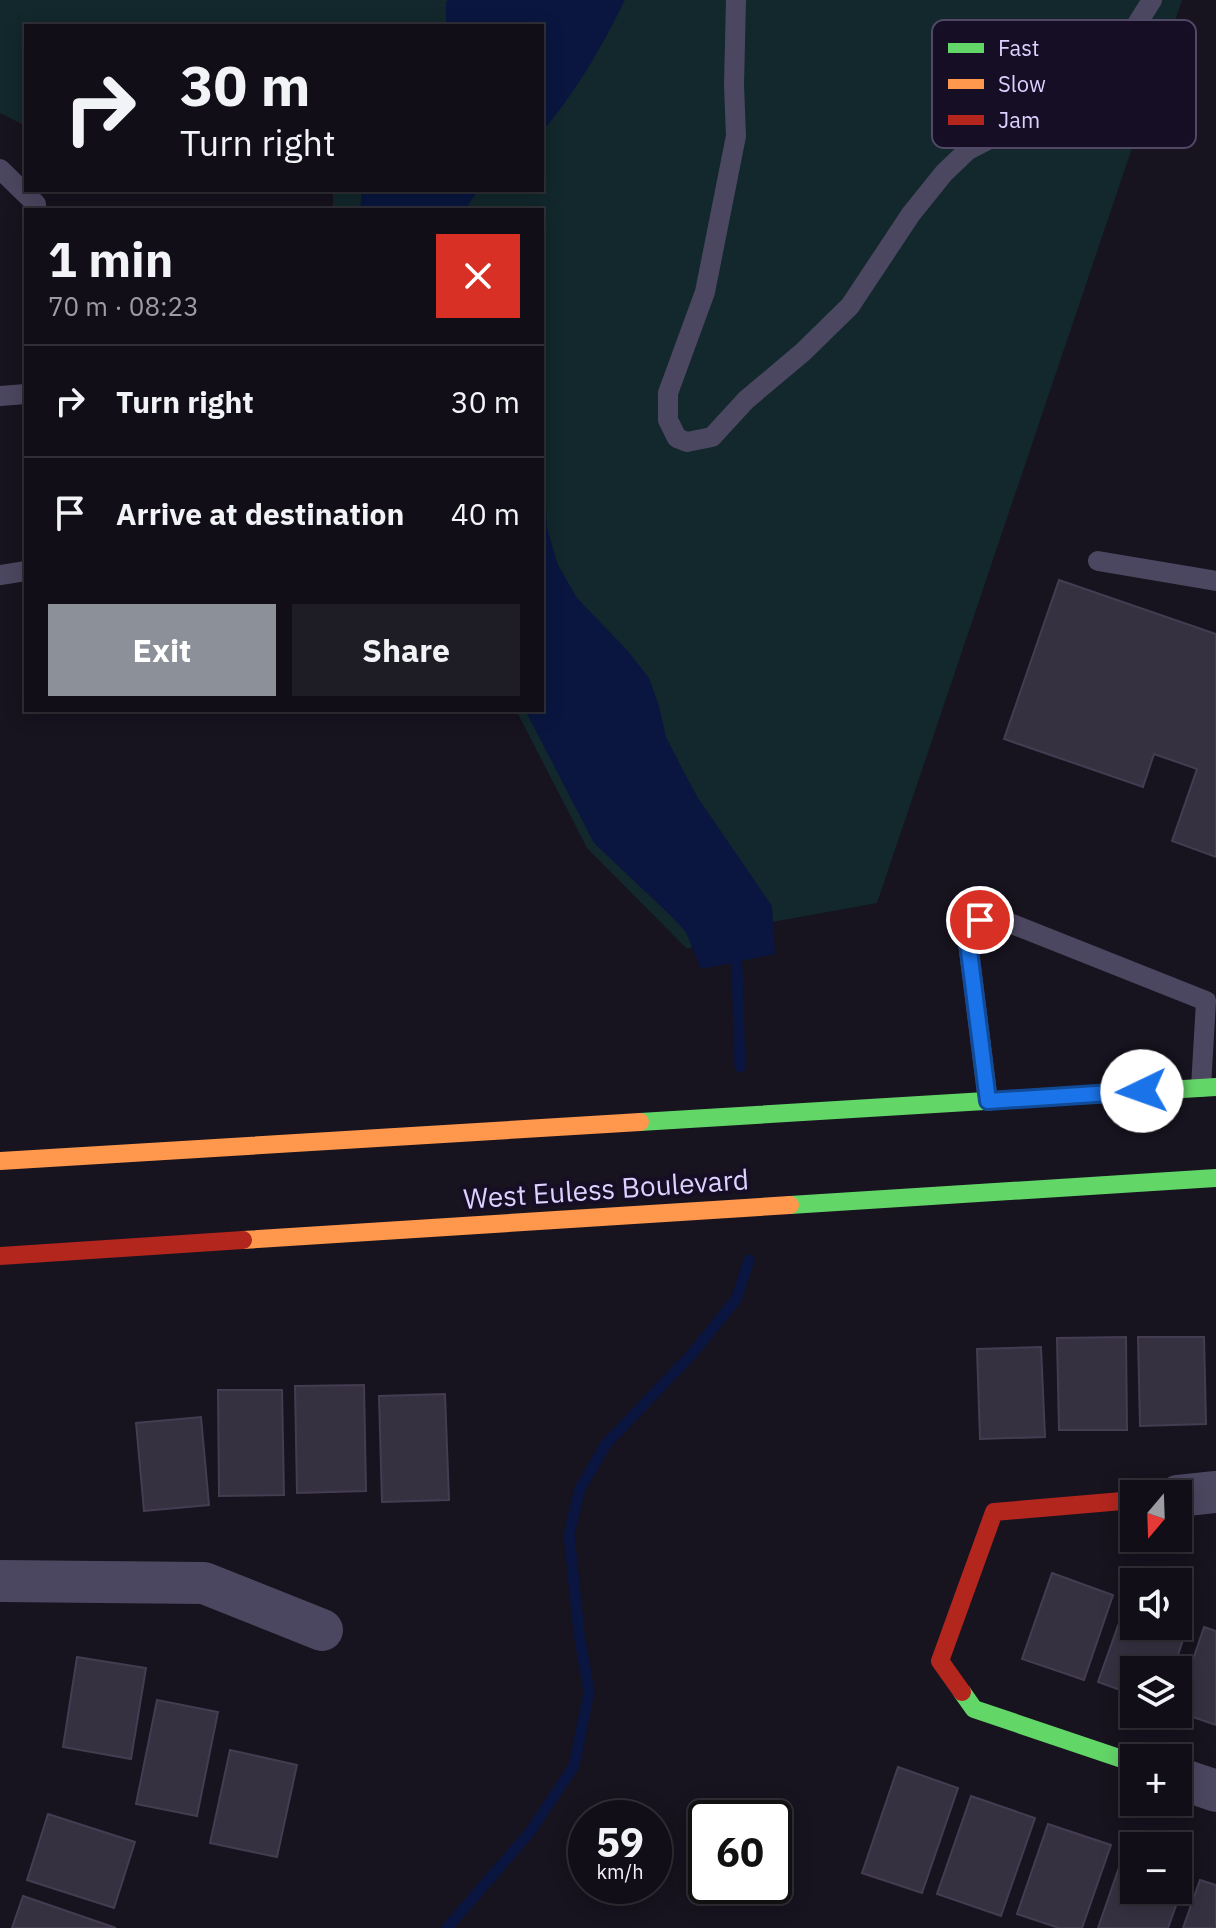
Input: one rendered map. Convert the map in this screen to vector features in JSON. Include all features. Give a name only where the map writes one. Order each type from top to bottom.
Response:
[{"type":"main road","points":[[0,1161],[1209,1087]]},
{"type":"main road","name":"West Euless Boulevard","points":[[0,1256],[1214,1176]]},
{"type":"main road","points":[[1120,1501],[994,1512],[940,1661],[974,1709],[1120,1758]]},
{"type":"street","points":[[1192,1495],[1216,1492]]},
{"type":"street","points":[[0,1581],[204,1583],[322,1630]]},
{"type":"street","points":[[1192,1783],[1216,1791]]},
{"type":"lane","points":[[736,0],[736,136],[705,292],[668,393],[668,420],[677,438],[687,442],[712,437],[746,400],[803,352],[850,306],[911,214],[944,173],[972,148]]},
{"type":"lane","points":[[1140,20],[1152,0]]},
{"type":"lane","points":[[0,169],[36,204],[36,208]]},
{"type":"lane","points":[[0,396],[24,394]]},
{"type":"lane","points":[[1098,561],[1216,581]]},
{"type":"lane","points":[[0,575],[24,571]]},
{"type":"lane","points":[[988,1101],[967,935],[980,920],[1007,922],[1206,1001],[1209,1087]]},
{"type":"green space","points":[[0,0],[1182,0],[1175,20],[932,20],[932,148],[1132,148],[877,903],[767,923],[687,949],[587,848],[517,712],[544,712],[544,208],[333,208],[333,192],[544,192],[544,24],[24,24],[24,125],[0,113]]},
{"type":"water","points":[[625,0],[588,69],[544,129],[544,24],[446,24],[446,2]]},
{"type":"water","points":[[362,192],[478,192],[466,208],[360,208]]},
{"type":"water","points":[[544,485],[547,528],[558,565],[577,598],[628,651],[649,678],[666,737],[698,798],[772,906],[775,954],[701,969],[686,932],[594,843],[526,712],[544,712]]},
{"type":"building","points":[[1059,580],[1216,634],[1216,857],[1172,841],[1197,769],[1154,754],[1143,787],[1004,739]]},
{"type":"building","points":[[1126,1337],[1127,1430],[1059,1430],[1057,1338]]},
{"type":"building","points":[[1138,1337],[1204,1337],[1206,1424],[1140,1426]]},
{"type":"building","points":[[1041,1347],[1045,1437],[980,1439],[977,1349]]},
{"type":"building","points":[[364,1385],[366,1491],[297,1493],[295,1386]]},
{"type":"building","points":[[218,1390],[282,1390],[284,1495],[219,1496]]},
{"type":"building","points":[[445,1394],[449,1500],[382,1502],[379,1396]]},
{"type":"building","points":[[201,1417],[209,1505],[144,1511],[136,1423]]},
{"type":"building","points":[[1052,1573],[1113,1595],[1084,1680],[1022,1659]]},
{"type":"building","points":[[1120,1620],[1120,1640],[1183,1640],[1178,1656],[1120,1656],[1120,1690],[1098,1682]]},
{"type":"building","points":[[1204,1627],[1216,1631],[1216,1725],[1192,1717],[1192,1663]]},
{"type":"building","points":[[77,1657],[146,1668],[131,1759],[63,1747]]},
{"type":"building","points":[[157,1700],[218,1712],[197,1816],[136,1804]]},
{"type":"building","points":[[230,1750],[297,1765],[277,1857],[210,1843]]},
{"type":"building","points":[[898,1767],[958,1788],[922,1893],[862,1873]]},
{"type":"building","points":[[971,1796],[1035,1818],[1001,1916],[937,1894]]},
{"type":"building","points":[[48,1814],[135,1842],[114,1908],[27,1880]]},
{"type":"building","points":[[1048,1824],[1111,1845],[1082,1928],[1059,1928],[1017,1914]]},
{"type":"building","points":[[1120,1864],[1120,1904],[1177,1904],[1168,1928],[1098,1928]]},
{"type":"building","points":[[1200,1880],[1216,1885],[1216,1928],[1183,1928]]},
{"type":"building","points":[[23,1896],[116,1928],[12,1928]]},
{"type":"waterway","points":[[731,949],[737,967],[740,1067]]},
{"type":"waterway","points":[[447,1928],[530,1832],[574,1766],[589,1692],[579,1633],[569,1534],[580,1489],[606,1444],[692,1354],[737,1298],[749,1260]]},
{"type":"traffic: fast","points":[[640,1122],[1216,1087]]},
{"type":"traffic: fast","points":[[790,1205],[1216,1178]]},
{"type":"traffic: fast","points":[[962,1692],[974,1709],[1120,1758]]},
{"type":"traffic: slow","points":[[0,1161],[640,1122]]},
{"type":"traffic: slow","points":[[243,1240],[790,1205]]},
{"type":"traffic: jam","points":[[0,1256],[243,1240]]},
{"type":"traffic: jam","points":[[962,1692],[940,1661],[994,1512],[1120,1501]]},
{"type":"route","points":[[980,920],[967,935],[988,1101],[1142,1091]]}]
